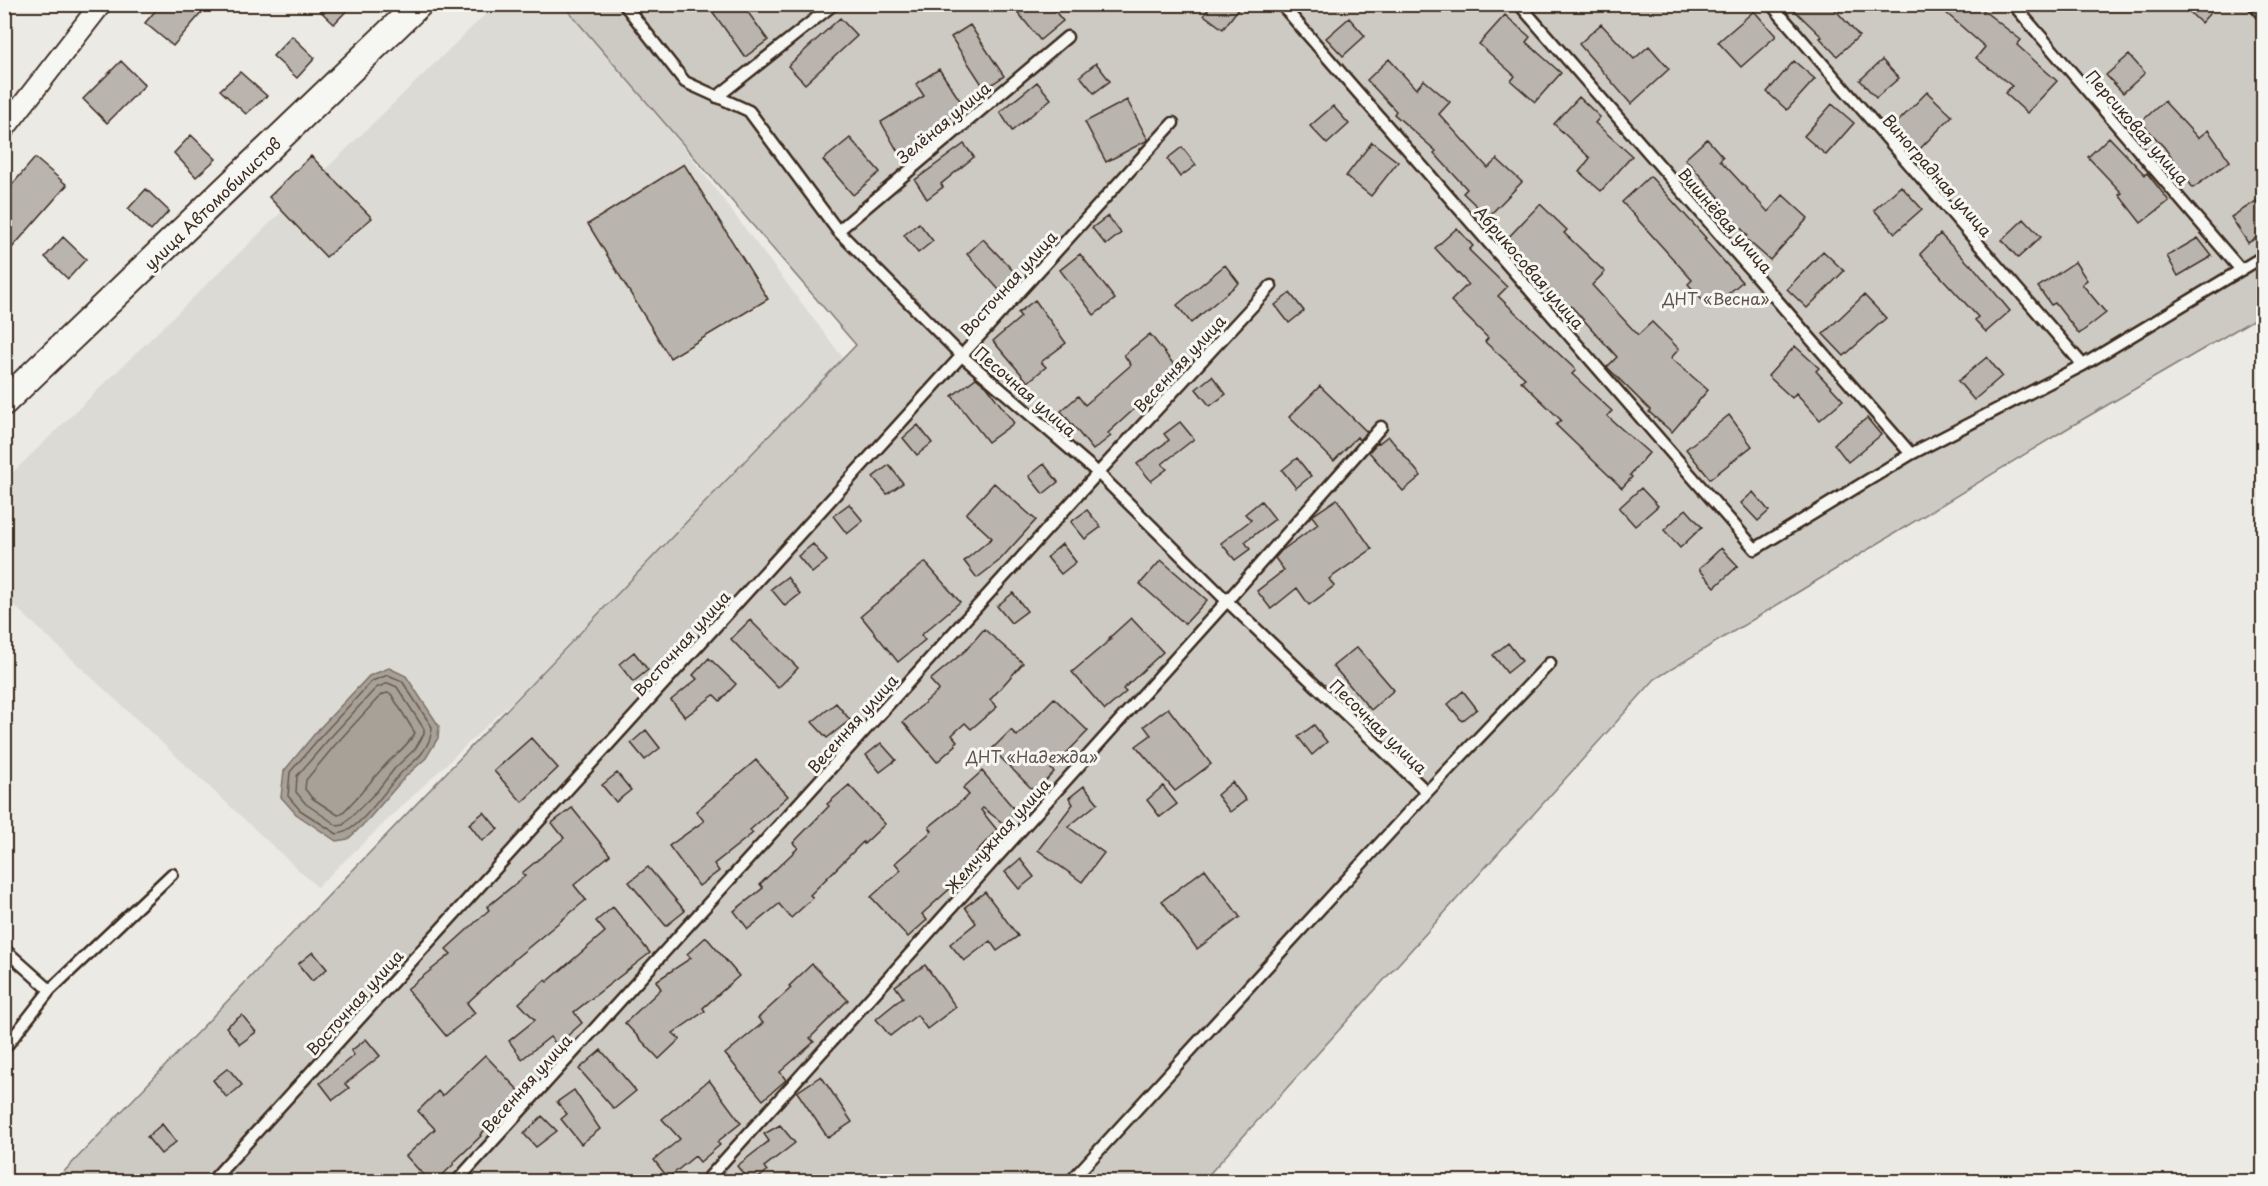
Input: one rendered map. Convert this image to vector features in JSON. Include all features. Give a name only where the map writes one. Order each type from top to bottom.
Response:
[{"type":"street","points":[[4,129],[101,4]]},
{"type":"street","name":"улица Автомобилистов","points":[[4,402],[419,4]]},
{"type":"lane","name":"Песочная улица","points":[[624,4],[685,82],[749,111],[838,231],[962,356],[1098,473],[1227,601],[1427,792]]},
{"type":"lane","points":[[717,97],[834,4]]},
{"type":"lane","name":"Абрикосовая улица","points":[[1281,4],[1755,549],[1911,454]]},
{"type":"lane","name":"Вишнёвая улица","points":[[1519,4],[1911,454]]},
{"type":"lane","name":"Виноградная улица","points":[[1771,4],[2083,365]]},
{"type":"lane","name":"Персиковая улица","points":[[2013,4],[2241,270]]},
{"type":"lane","points":[[2253,4],[2264,17]]},
{"type":"lane","name":"Зелёная улица","points":[[838,231],[1067,37]]},
{"type":"lane","name":"Восточная улица","points":[[210,1182],[1173,123]]},
{"type":"lane","points":[[1911,454],[2083,365],[2264,256]]},
{"type":"lane","name":"Весенняя улица","points":[[456,1182],[1098,473],[1271,286]]},
{"type":"lane","name":"Жемчужная улица","points":[[705,1182],[1381,427]]},
{"type":"lane","points":[[1070,1182],[1427,792],[1550,663]]},
{"type":"lane","points":[[4,1049],[50,990],[172,874]]},
{"type":"lane","points":[[4,949],[50,990]]},
{"type":"shaded area","points":[[495,5],[576,5],[856,375],[317,887],[5,597],[4,481]]},
{"type":"green space","name":"ДНТ «Надежда»","points":[[563,5],[2263,5],[2263,314],[2068,428],[1655,679],[1203,1181],[54,1182],[856,345]]},
{"type":"water","points":[[389,668],[406,676],[439,726],[438,738],[426,758],[404,778],[366,822],[348,839],[336,841],[296,814],[281,797],[284,771],[317,731],[369,676]]},
{"type":"building","points":[[161,4],[209,4],[173,46],[145,23]]},
{"type":"building","points":[[313,4],[353,4],[334,24]]},
{"type":"building","points":[[707,4],[742,4],[768,40],[745,57]]},
{"type":"building","points":[[1011,4],[1049,4],[1063,21],[1040,40]]},
{"type":"building","points":[[1212,4],[1242,4],[1223,29],[1204,15]]},
{"type":"building","points":[[1788,4],[1830,4],[1859,36],[1837,56],[1820,38],[1822,37]]},
{"type":"building","points":[[1936,4],[1975,4],[2021,40],[2017,45],[2057,81],[2027,113],[2005,93],[2012,86],[1976,58],[1985,47]]},
{"type":"building","points":[[2181,4],[2218,4],[2201,23]]},
{"type":"building","points":[[1754,11],[1776,36],[1741,67],[1718,42]]},
{"type":"building","points":[[1505,15],[1530,37],[1526,42],[1561,73],[1535,102],[1511,81],[1515,76],[1479,44]]},
{"type":"building","points":[[840,18],[857,36],[805,84],[788,66]]},
{"type":"building","points":[[1349,18],[1365,36],[1343,56],[1326,38]]},
{"type":"building","points":[[1601,24],[1634,59],[1649,46],[1669,69],[1631,104],[1579,44]]},
{"type":"building","points":[[970,25],[1004,76],[985,89],[951,37]]},
{"type":"building","points":[[292,36],[315,58],[297,78],[273,56]]},
{"type":"building","points":[[2129,55],[2145,73],[2123,93],[2106,75]]},
{"type":"building","points":[[1389,59],[1416,89],[1424,80],[1450,102],[1439,114],[1488,168],[1497,159],[1522,182],[1488,217],[1463,193],[1467,189],[1434,153],[1436,151],[1394,114],[1396,111],[1367,80]]},
{"type":"building","points":[[1882,60],[1899,78],[1876,98],[1860,80]]},
{"type":"building","points":[[121,61],[145,85],[107,123],[83,99]]},
{"type":"building","points":[[1794,61],[1815,79],[1787,110],[1767,92]]},
{"type":"building","points":[[1096,63],[1110,81],[1094,93],[1080,76]]},
{"type":"building","points":[[939,69],[965,108],[946,121],[950,126],[944,131],[901,157],[881,122],[924,96],[916,84]]},
{"type":"building","points":[[240,72],[267,96],[246,114],[220,90]]},
{"type":"building","points":[[1037,82],[1051,99],[1012,131],[1000,112]]},
{"type":"building","points":[[1927,92],[1952,116],[1914,155],[1890,130]]},
{"type":"building","points":[[1579,97],[1600,117],[1595,123],[1632,156],[1601,191],[1579,172],[1590,158],[1554,124]]},
{"type":"building","points":[[1127,100],[1148,140],[1106,162],[1085,122]]},
{"type":"building","points":[[2164,101],[2198,138],[2208,130],[2230,161],[2193,188],[2164,147],[2141,122]]},
{"type":"building","points":[[1832,104],[1854,123],[1826,155],[1804,136]]},
{"type":"building","points":[[1333,106],[1349,124],[1327,144],[1310,126]]},
{"type":"building","points":[[191,135],[216,159],[196,177],[174,153]]},
{"type":"building","points":[[2109,137],[2145,175],[2147,173],[2169,201],[2141,223],[2119,195],[2122,193],[2088,157]]},
{"type":"building","points":[[850,138],[880,172],[853,195],[823,160]]},
{"type":"building","points":[[1707,139],[1723,157],[1720,160],[1768,212],[1783,195],[1808,218],[1770,260],[1745,238],[1747,235],[1716,200],[1719,197],[1685,159]]},
{"type":"building","points":[[1372,142],[1398,162],[1371,196],[1346,176]]},
{"type":"building","points":[[964,144],[974,157],[941,184],[943,187],[927,199],[915,180]]},
{"type":"building","points":[[1182,147],[1196,165],[1180,177],[1167,159]]},
{"type":"building","points":[[311,156],[372,218],[326,257],[269,197]]},
{"type":"building","points":[[35,158],[67,185],[4,257],[4,194]]},
{"type":"building","points":[[684,164],[768,299],[670,358],[588,224]]},
{"type":"building","points":[[1650,176],[1742,282],[1710,309],[1688,284],[1692,280],[1622,202]]},
{"type":"building","points":[[1901,186],[1922,209],[1895,233],[1874,210]]},
{"type":"building","points":[[146,189],[169,211],[151,231],[128,209]]},
{"type":"building","points":[[2264,196],[2264,233],[2248,243],[2231,217]]},
{"type":"building","points":[[1540,204],[1567,230],[1564,233],[1605,272],[1592,285],[1638,335],[1652,322],[1679,349],[1671,358],[1708,390],[1672,432],[1649,412],[1650,410],[1607,367],[1617,357],[1571,306],[1568,310],[1544,286],[1546,284],[1503,243]]},
{"type":"building","points":[[1108,216],[1121,233],[1106,245],[1092,228]]},
{"type":"building","points":[[2024,219],[2041,237],[2018,258],[2002,240]]},
{"type":"building","points":[[919,223],[933,241],[918,253],[904,235]]},
{"type":"building","points":[[1457,228],[1473,246],[1469,250],[1507,287],[1498,296],[1576,370],[1572,374],[1612,411],[1607,416],[1649,453],[1622,488],[1556,425],[1561,420],[1521,381],[1525,378],[1485,342],[1488,338],[1451,301],[1468,284],[1435,248]]},
{"type":"building","points":[[1940,234],[1971,264],[2010,311],[1986,332],[1975,320],[1978,317],[1920,254]]},
{"type":"building","points":[[63,237],[86,259],[68,279],[45,257]]},
{"type":"building","points":[[2198,238],[2212,256],[2178,276],[2167,256]]},
{"type":"building","points":[[983,239],[1018,276],[1000,291],[967,254]]},
{"type":"building","points":[[1823,251],[1844,271],[1807,308],[1787,289]]},
{"type":"building","points":[[1080,254],[1115,299],[1094,315],[1060,270]]},
{"type":"building","points":[[2075,262],[2087,280],[2082,284],[2106,313],[2079,334],[2055,303],[2051,305],[2038,287]]},
{"type":"building","points":[[1225,265],[1239,283],[1191,323],[1177,305]]},
{"type":"building","points":[[1290,293],[1304,311],[1289,323],[1275,305]]},
{"type":"building","points":[[1864,295],[1886,318],[1844,356],[1823,334]]},
{"type":"building","points":[[1035,300],[1066,343],[1041,362],[1046,367],[1028,382],[993,341],[1021,317],[1018,313]]},
{"type":"building","points":[[1150,334],[1179,371],[1138,403],[1140,404],[1108,433],[1111,436],[1093,450],[1061,411],[1078,396],[1085,405],[1131,365],[1124,355]]},
{"type":"building","points":[[1795,346],[1819,368],[1816,371],[1843,400],[1820,420],[1796,393],[1792,398],[1768,376]]},
{"type":"building","points":[[1987,357],[2002,376],[1974,400],[1958,381]]},
{"type":"building","points":[[1212,376],[1226,394],[1210,406],[1196,389]]},
{"type":"building","points":[[976,378],[987,387],[1014,423],[988,442],[952,396]]},
{"type":"building","points":[[1320,386],[1367,432],[1359,440],[1357,437],[1334,461],[1289,417]]},
{"type":"building","points":[[1729,415],[1752,446],[1710,479],[1686,449]]},
{"type":"building","points":[[1867,418],[1881,435],[1848,462],[1834,444]]},
{"type":"building","points":[[1180,422],[1194,439],[1162,464],[1167,469],[1151,481],[1137,464],[1169,440],[1164,434]]},
{"type":"building","points":[[918,425],[932,443],[917,455],[903,438]]},
{"type":"building","points":[[1388,436],[1421,476],[1403,491],[1369,452],[1378,442]]},
{"type":"building","points":[[1297,458],[1311,476],[1296,488],[1282,470]]},
{"type":"building","points":[[1044,464],[1058,482],[1043,494],[1029,476]]},
{"type":"building","points":[[889,465],[903,483],[887,494],[873,477]]},
{"type":"building","points":[[994,483],[1036,520],[999,561],[977,578],[964,561],[992,538],[966,514]]},
{"type":"building","points":[[1641,488],[1658,506],[1635,526],[1619,508]]},
{"type":"building","points":[[1753,492],[1769,511],[1758,521],[1741,503]]},
{"type":"building","points":[[1337,499],[1372,549],[1329,579],[1334,586],[1309,605],[1297,588],[1271,609],[1257,591],[1284,570],[1275,558],[1318,524],[1312,516]]},
{"type":"building","points":[[1261,501],[1275,519],[1245,542],[1250,549],[1235,560],[1221,543],[1251,520],[1245,514]]},
{"type":"building","points":[[849,504],[863,521],[847,534],[833,516]]},
{"type":"building","points":[[1686,509],[1702,527],[1680,548],[1664,530]]},
{"type":"building","points":[[1087,510],[1101,527],[1085,539],[1071,522]]},
{"type":"building","points":[[813,544],[827,561],[812,573],[798,556]]},
{"type":"building","points":[[1062,544],[1076,562],[1061,574],[1047,557]]},
{"type":"building","points":[[1721,548],[1738,566],[1715,587],[1699,569]]},
{"type":"building","points":[[1161,560],[1207,600],[1185,624],[1140,584]]},
{"type":"building","points":[[925,562],[960,602],[921,635],[925,640],[898,662],[861,616]]},
{"type":"building","points":[[787,577],[800,594],[785,606],[771,589]]},
{"type":"building","points":[[1013,593],[1027,611],[1011,623],[997,606]]},
{"type":"building","points":[[1131,618],[1163,652],[1123,689],[1126,692],[1105,710],[1072,672],[1111,639],[1109,638]]},
{"type":"building","points":[[750,620],[798,668],[778,688],[731,639]]},
{"type":"building","points":[[984,629],[1023,663],[990,700],[997,707],[971,729],[965,723],[952,735],[957,741],[956,745],[937,762],[903,722],[939,690],[930,680],[966,650]]},
{"type":"building","points":[[1508,643],[1522,661],[1507,673],[1493,655]]},
{"type":"building","points":[[1357,647],[1394,690],[1371,710],[1333,666]]},
{"type":"building","points":[[634,652],[648,670],[633,682],[619,664]]},
{"type":"building","points":[[709,658],[736,684],[720,701],[714,695],[685,717],[671,700],[697,679],[693,675]]},
{"type":"building","points":[[1463,691],[1477,709],[1462,721],[1448,704]]},
{"type":"building","points":[[1054,698],[1088,731],[1051,769],[1054,772],[1035,792],[992,749],[1011,730],[1017,736]]},
{"type":"building","points":[[836,703],[850,720],[827,738],[812,722]]},
{"type":"building","points":[[1168,708],[1211,764],[1175,791],[1136,746],[1151,735],[1144,726]]},
{"type":"building","points":[[1314,725],[1327,742],[1312,755],[1298,737]]},
{"type":"building","points":[[646,730],[660,748],[645,760],[631,743]]},
{"type":"building","points":[[531,738],[558,768],[522,802],[494,771]]},
{"type":"building","points":[[881,743],[896,760],[880,772],[866,755]]},
{"type":"building","points":[[756,760],[788,796],[750,830],[753,833],[714,864],[719,871],[699,886],[669,846],[704,821],[696,811]]},
{"type":"building","points":[[982,771],[1016,811],[1004,824],[983,808],[981,810],[997,830],[976,852],[982,858],[922,914],[927,920],[908,937],[871,897],[901,870],[895,863],[932,831],[929,827],[969,795],[963,788]]},
{"type":"building","points":[[617,773],[631,790],[616,802],[602,785]]},
{"type":"building","points":[[1232,782],[1246,800],[1230,812],[1217,795]]},
{"type":"building","points":[[849,785],[885,824],[864,844],[863,842],[810,895],[813,898],[791,918],[779,904],[748,929],[734,911],[763,888],[760,884],[798,848],[793,843],[829,806],[827,804]]},
{"type":"building","points":[[1084,786],[1098,803],[1068,827],[1104,853],[1082,882],[1038,850],[1073,804],[1069,798]]},
{"type":"building","points":[[1163,786],[1177,804],[1160,817],[1147,800]]},
{"type":"building","points":[[572,808],[610,855],[574,885],[586,900],[517,957],[467,1003],[475,1013],[446,1036],[407,989],[451,954],[446,949],[489,910],[487,907],[525,876],[522,873],[564,838],[552,823]]},
{"type":"building","points":[[484,812],[498,829],[482,841],[469,824]]},
{"type":"building","points":[[1020,859],[1034,877],[1019,889],[1005,872]]},
{"type":"building","points":[[648,867],[685,911],[666,926],[629,882]]},
{"type":"building","points":[[1205,869],[1240,917],[1197,949],[1162,901]]},
{"type":"building","points":[[985,892],[1018,936],[997,951],[990,941],[964,961],[950,944],[976,923],[965,907]]},
{"type":"building","points":[[613,907],[650,953],[574,1012],[582,1023],[557,1045],[550,1037],[522,1059],[509,1041],[535,1020],[519,1003],[605,932],[596,921]]},
{"type":"building","points":[[706,937],[739,976],[703,1008],[705,1011],[673,1033],[680,1039],[659,1059],[625,1023],[661,989],[656,981],[691,958],[687,954]]},
{"type":"building","points":[[313,952],[327,969],[312,981],[298,964]]},
{"type":"building","points":[[812,964],[848,1000],[810,1038],[814,1042],[780,1072],[786,1080],[763,1100],[725,1054],[763,1023],[758,1018],[791,988],[789,986]]},
{"type":"building","points":[[925,965],[956,1007],[927,1029],[917,1015],[890,1036],[876,1019],[903,997],[895,986]]},
{"type":"building","points":[[242,1015],[256,1032],[240,1044],[226,1027]]},
{"type":"building","points":[[366,1039],[380,1056],[345,1084],[349,1088],[333,1100],[320,1083],[354,1055],[351,1051]]},
{"type":"building","points":[[601,1050],[636,1091],[614,1109],[579,1069]]},
{"type":"building","points":[[485,1055],[522,1094],[454,1164],[435,1182],[430,1182],[406,1156],[435,1129],[418,1111],[438,1091],[442,1096]]},
{"type":"building","points":[[228,1068],[242,1085],[227,1098],[213,1080]]},
{"type":"building","points":[[821,1076],[852,1122],[828,1138],[797,1092]]},
{"type":"building","points":[[709,1080],[741,1123],[717,1142],[720,1145],[700,1162],[695,1156],[668,1178],[654,1160],[680,1139],[662,1119]]},
{"type":"building","points":[[574,1090],[600,1129],[581,1144],[561,1119],[567,1114],[557,1102]]},
{"type":"building","points":[[542,1116],[557,1131],[536,1147],[524,1134]]},
{"type":"building","points":[[162,1124],[176,1142],[161,1154],[147,1137]]},
{"type":"building","points":[[780,1125],[795,1143],[764,1167],[767,1171],[754,1182],[750,1182],[737,1166],[769,1141],[764,1134]]},
{"type":"park label","name":"ДНТ «Весна»","points":[[1716,298]]}]
